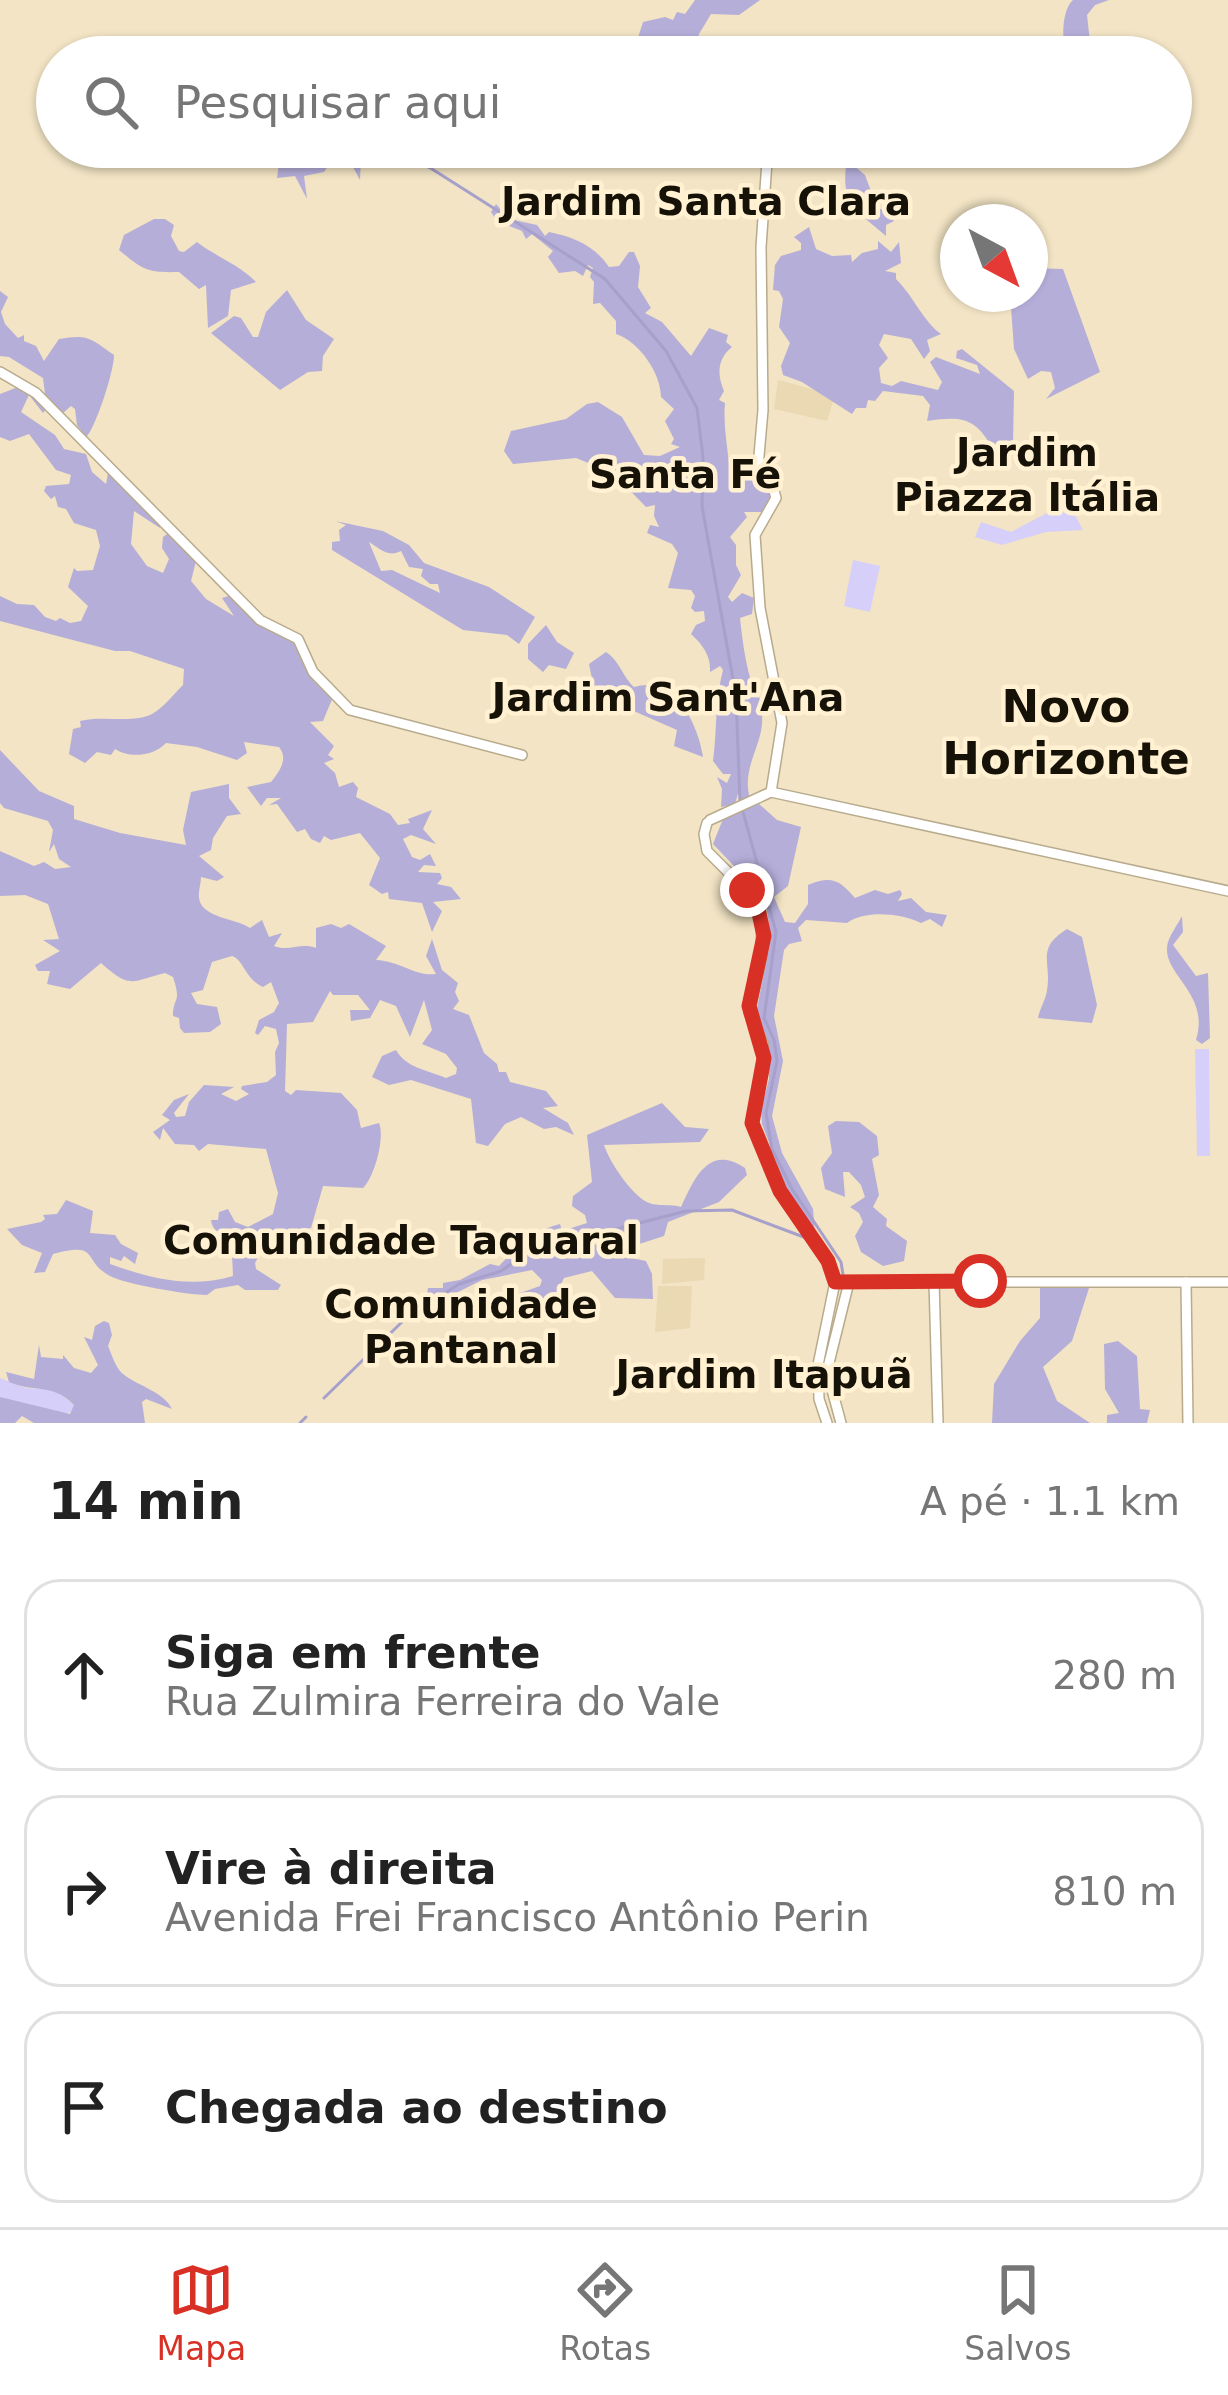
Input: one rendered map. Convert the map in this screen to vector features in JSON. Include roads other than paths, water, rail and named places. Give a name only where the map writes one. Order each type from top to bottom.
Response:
[{"type":"street","points":[[767,168],[758,466],[776,498],[757,531],[755,550],[760,608],[782,723],[771,792]]},
{"type":"street","points":[[0,372],[29,387],[260,620],[298,638],[313,672],[350,710],[522,755]]},
{"type":"street","points":[[841,1423],[827,1372],[843,1282],[780,1191],[752,1123],[764,1066],[763,1043],[749,1012],[762,956],[761,917],[753,897],[707,851],[708,822],[771,792],[1228,891]]},
{"type":"street","points":[[934,1281],[938,1423]]},
{"type":"street","points":[[843,1282],[1228,1282]]},
{"type":"street","points":[[827,1423],[819,1399],[818,1365],[843,1282]]},
{"type":"street","points":[[1186,1282],[1188,1417]]},
{"type":"waterway","points":[[430,168],[605,279],[666,351],[697,408],[702,506],[736,696],[740,802]]},
{"type":"waterway","points":[[743,812],[776,932],[764,1018],[777,1061],[766,1113],[772,1149],[792,1189],[841,1262],[844,1281]]},
{"type":"waterway","points":[[324,1398],[405,1319],[459,1284],[501,1271],[528,1252],[686,1211],[732,1210],[809,1239]]},
{"type":"waterway","points":[[825,1379],[836,1421]]},
{"type":"waterway","points":[[300,1423],[306,1417]]},
{"type":"district","name":"Jardim Santa Clara","points":[[706,201]]},
{"type":"district","name":"Santa Fé","points":[[685,474]]},
{"type":"district","name":"Jardim Piazza Itália","points":[[1027,474]]},
{"type":"district","name":"Jardim Sant'Ana","points":[[668,697]]},
{"type":"district","name":"Novo Horizonte","points":[[1066,732]]},
{"type":"district","name":"Comunidade Taquaral","points":[[401,1240]]},
{"type":"district","name":"Comunidade Pantanal","points":[[461,1326]]},
{"type":"district","name":"Jardim Itapuã","points":[[764,1374]]}]
